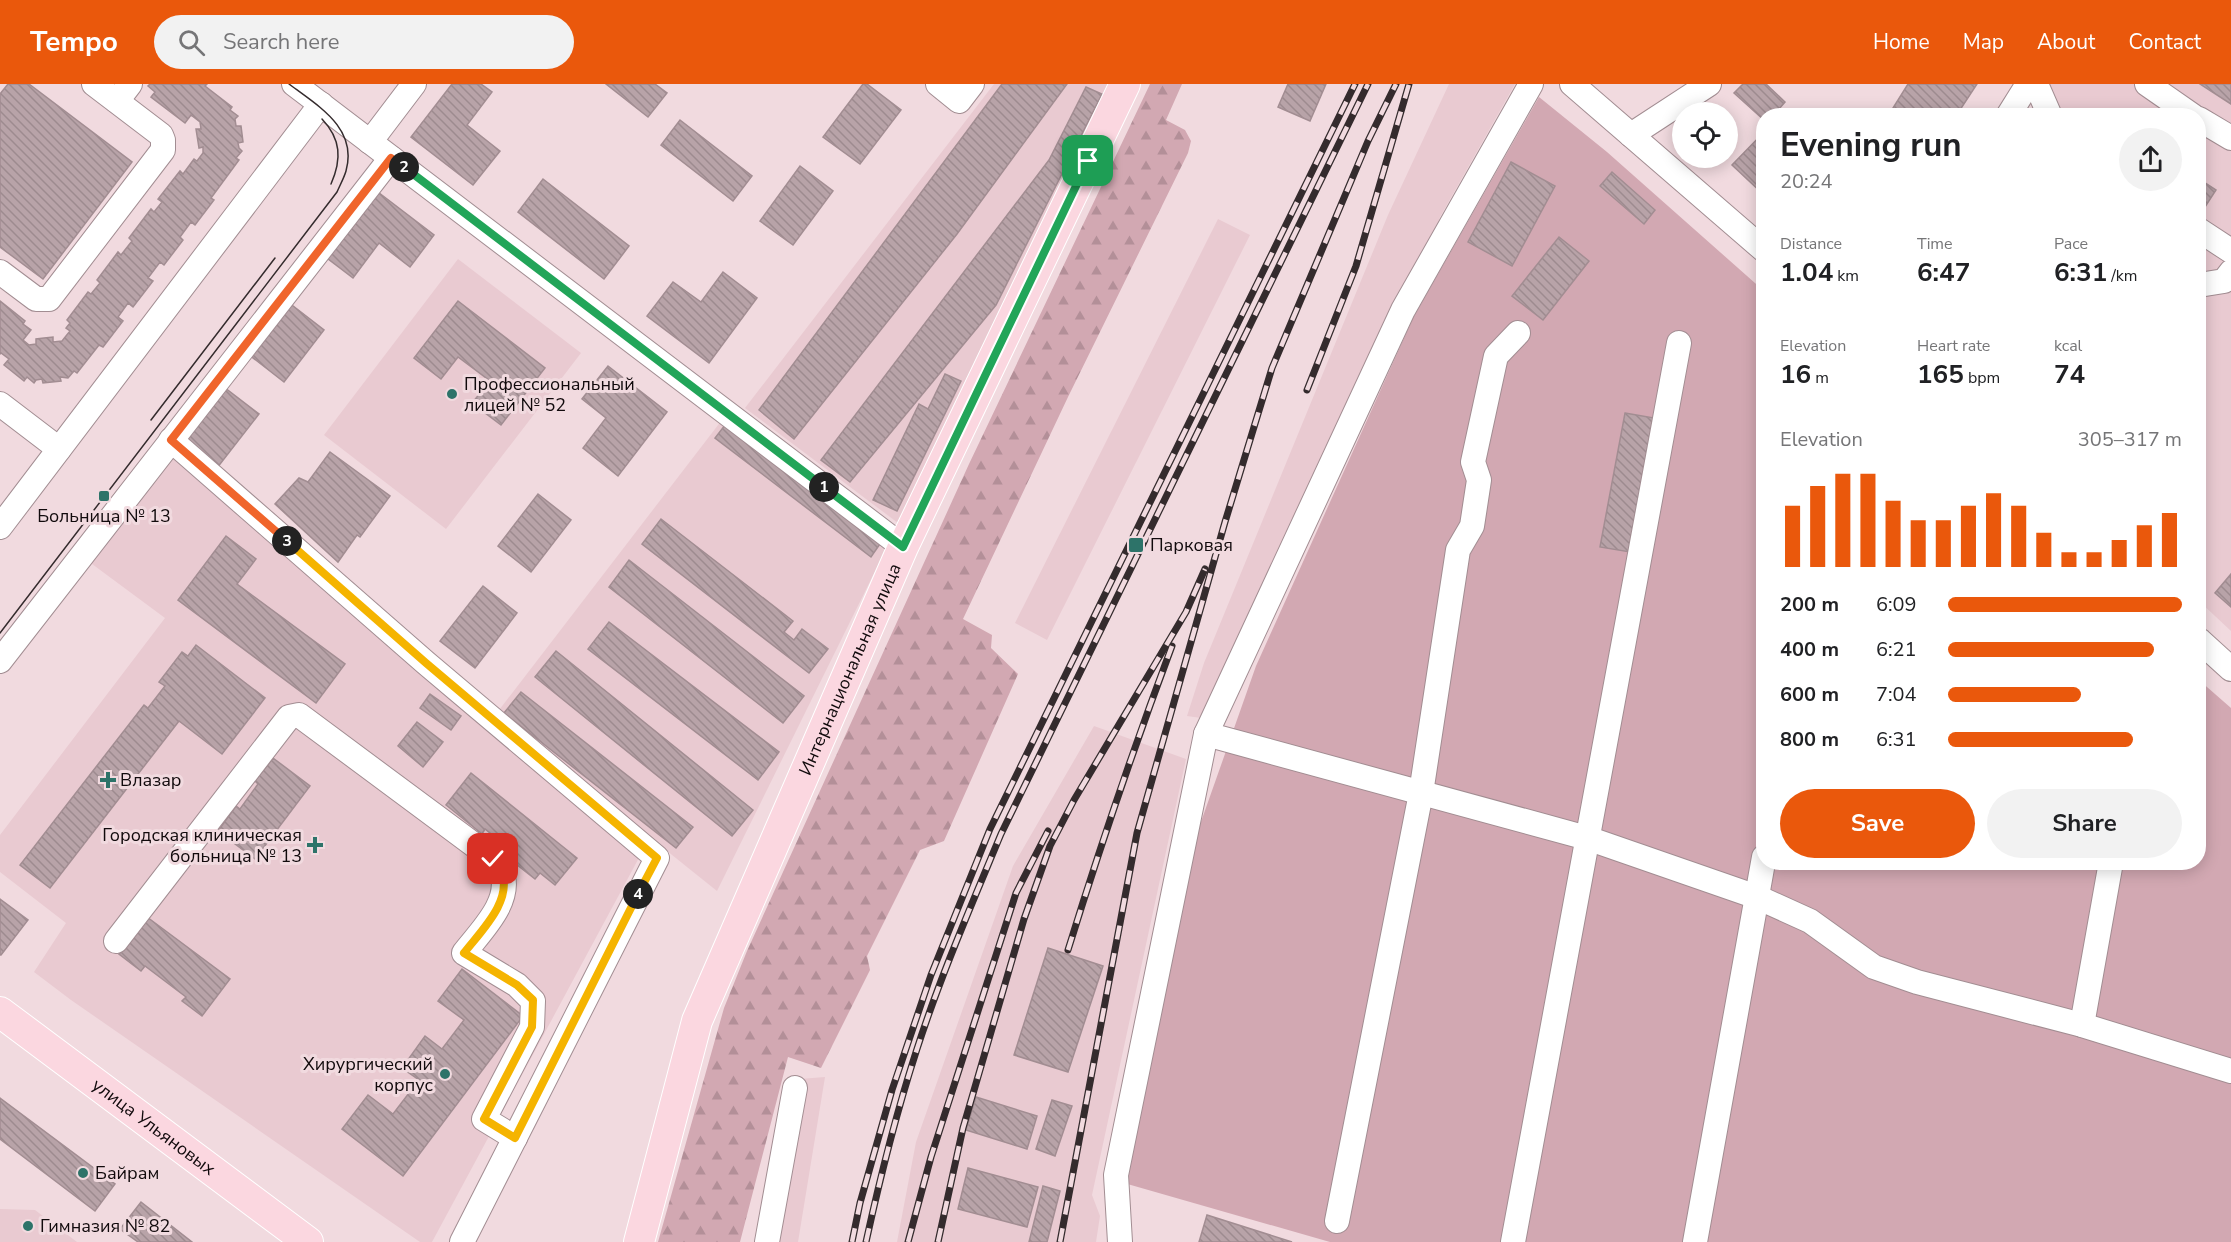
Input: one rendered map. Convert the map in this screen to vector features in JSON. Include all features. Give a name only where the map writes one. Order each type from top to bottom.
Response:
[{"type":"main road","name":"Интернациональная улица","points":[[639,1242],[697,1021],[903,547],[1125,84]]},
{"type":"main road","name":"улица Ульяновых","points":[[0,1012],[308,1242]]},
{"type":"street","points":[[0,272],[36,299],[49,299],[161,153],[164,145],[161,135],[123,93],[94,84]]},
{"type":"street","points":[[294,84],[903,547]]},
{"type":"street","points":[[370,142],[414,84]]},
{"type":"street","points":[[938,84],[959,101],[972,84]]},
{"type":"street","points":[[1120,1242],[1116,1175],[1206,734],[1403,310],[1531,84]]},
{"type":"street","points":[[1572,84],[1756,243]]},
{"type":"street","points":[[1630,135],[1709,84]]},
{"type":"street","points":[[2013,108],[2028,84]]},
{"type":"street","points":[[2036,84],[2046,108]]},
{"type":"street","points":[[2147,84],[2182,108]]},
{"type":"street","points":[[0,527],[321,104]]},
{"type":"street","points":[[2206,123],[2231,138]]},
{"type":"street","points":[[0,661],[391,158]]},
{"type":"street","points":[[2206,235],[2231,251]]},
{"type":"street","points":[[2206,284],[2224,281],[2231,272]]},
{"type":"street","points":[[1337,1221],[1421,793],[1458,550],[1472,526],[1479,480],[1473,462],[1496,356],[1518,333]]},
{"type":"street","points":[[1513,1242],[1679,343]]},
{"type":"street","points":[[0,404],[59,449]]},
{"type":"street","points":[[171,440],[426,663],[657,858],[462,1242]]},
{"type":"street","points":[[2206,646],[2231,669]]},
{"type":"street","points":[[116,941],[289,717],[299,716],[493,859],[502,872],[504,888],[500,904],[464,953],[517,985],[533,1000],[532,1027],[484,1119],[515,1138]]},
{"type":"street","points":[[1206,734],[1587,838],[1757,897],[1810,921],[1874,967],[1917,982],[2082,1025],[2231,1071]]},
{"type":"street","points":[[1695,1242],[1762,870]]},
{"type":"street","points":[[2082,1025],[2110,870]]},
{"type":"street","points":[[767,1242],[795,1088]]},
{"type":"shaded area","points":[[994,84],[1108,84],[898,523],[745,408]]},
{"type":"shaded area","points":[[1449,84],[1515,84],[1440,217],[1410,294],[1215,720],[1187,716],[1204,663],[1388,215]]},
{"type":"shaded area","points":[[2050,84],[2231,84],[2231,631],[2206,608],[2206,108],[2035,108]]},
{"type":"shaded area","points":[[1218,219],[1250,235],[1047,640],[1015,623]]},
{"type":"shaded area","name":"Профессиональный лицей № 52","points":[[458,259],[581,353],[446,529],[324,435]]},
{"type":"shaded area","points":[[725,416],[889,543],[717,891],[496,714]]},
{"type":"shaded area","name":"Городская клиническая больница № 13","points":[[170,444],[422,675],[485,729],[641,854],[432,1242],[420,1242],[34,972],[66,923],[0,872],[0,835],[165,618],[88,561]]},
{"type":"shaded area","points":[[1094,726],[1186,759],[1092,1195],[1100,1216],[1096,1242],[897,1242],[916,1142],[1013,866]]},
{"type":"shaded area","points":[[825,1077],[798,1242],[755,1242],[787,1080]]},
{"type":"shaded area","name":"Гимназия № 82","points":[[0,1209],[35,1210],[77,1242],[0,1242]]},
{"type":"green space","points":[[1150,84],[1182,84],[1166,120],[1185,130],[1191,141],[1188,153],[1068,397],[963,619],[992,635],[991,648],[1018,674],[944,841],[920,850],[867,956],[870,970],[821,1068],[788,1057],[740,1242],[658,1242],[724,1008],[747,951],[969,464]]},
{"type":"green space","points":[[1539,97],[1607,152],[1756,284],[1756,870],[2206,870],[2206,686],[2231,708],[2231,1242],[1330,1242],[1110,1179],[1172,904],[1256,666],[1414,316]]},
{"type":"building","points":[[8,84],[29,84],[132,162],[43,279],[0,247],[0,94]]},
{"type":"building","points":[[150,84],[207,84],[205,86],[232,107],[230,110],[238,116],[235,119],[236,126],[241,126],[243,142],[238,143],[242,151],[236,158],[239,160],[211,198],[214,200],[195,225],[191,222],[180,237],[183,240],[164,265],[160,262],[148,278],[153,281],[133,307],[128,303],[118,317],[123,321],[103,347],[99,345],[77,373],[74,371],[68,378],[60,377],[61,381],[43,383],[42,379],[34,383],[27,377],[24,381],[4,365],[9,359],[0,354],[0,301],[25,321],[23,324],[31,330],[23,340],[29,345],[36,344],[36,339],[44,338],[53,337],[53,342],[62,341],[70,331],[66,328],[70,323],[67,320],[88,292],[91,294],[100,283],[97,280],[118,252],[121,255],[132,241],[129,238],[151,209],[154,212],[162,202],[158,199],[180,171],[183,174],[194,159],[197,161],[203,153],[203,147],[199,148],[196,129],[201,129],[200,122],[191,115],[185,123],[151,97],[155,92],[148,86]]},
{"type":"building","points":[[452,84],[481,84],[492,92],[467,125],[500,151],[473,185],[411,137]]},
{"type":"building","points":[[606,84],[655,84],[667,93],[648,117]]},
{"type":"building","points":[[863,84],[867,84],[901,110],[860,164],[823,137]]},
{"type":"building","points":[[1002,84],[1067,84],[957,234],[794,439],[759,410]]},
{"type":"building","points":[[1288,84],[1326,84],[1310,121],[1278,107]]},
{"type":"building","points":[[1743,84],[1766,84],[1785,102],[1780,108],[1756,108],[1756,113],[1734,93]]},
{"type":"building","points":[[1908,84],[1977,84],[1961,108],[1893,108]]},
{"type":"building","points":[[2200,84],[2231,84],[2231,104]]},
{"type":"building","points":[[1086,87],[1102,94],[996,305],[850,482],[821,460],[1049,160]]},
{"type":"building","points":[[680,120],[752,176],[733,201],[661,145]]},
{"type":"building","points":[[1756,140],[1756,188],[1735,168],[1738,168],[1738,159]]},
{"type":"building","points":[[1511,162],[1555,186],[1512,266],[1468,242]]},
{"type":"building","points":[[800,166],[833,191],[793,245],[760,221]]},
{"type":"building","points":[[1612,172],[1655,210],[1644,224],[1600,186]]},
{"type":"building","points":[[543,179],[629,246],[604,279],[518,212]]},
{"type":"building","points":[[2206,184],[2216,190],[2206,205]]},
{"type":"building","points":[[374,189],[434,235],[410,267],[379,243],[353,278],[323,255]]},
{"type":"building","points":[[1559,237],[1589,261],[1543,320],[1512,296]]},
{"type":"building","points":[[723,272],[757,298],[709,363],[647,316],[673,282],[701,302]]},
{"type":"building","points":[[458,301],[545,368],[501,425],[472,403],[490,381],[458,357],[441,379],[414,358]]},
{"type":"building","points":[[288,302],[324,330],[284,382],[248,354]]},
{"type":"building","points":[[608,366],[667,412],[618,476],[583,448],[606,418],[582,399]]},
{"type":"building","points":[[945,374],[961,381],[897,511],[873,500],[919,404],[928,409]]},
{"type":"building","points":[[220,384],[259,414],[217,468],[178,438]]},
{"type":"building","points":[[1625,413],[1660,419],[1636,553],[1600,547]]},
{"type":"building","points":[[725,425],[880,544],[871,557],[715,438]]},
{"type":"building","points":[[330,452],[390,496],[360,537],[357,535],[338,562],[275,504],[299,478],[308,482]]},
{"type":"building","points":[[538,494],[571,520],[531,572],[498,546]]},
{"type":"building","points":[[661,519],[793,621],[784,632],[794,640],[802,629],[828,649],[809,673],[642,544]]},
{"type":"building","points":[[226,536],[256,559],[237,584],[345,664],[316,703],[178,600]]},
{"type":"building","points":[[629,560],[804,696],[783,723],[609,587]]},
{"type":"building","points":[[2231,574],[2231,607],[2215,593]]},
{"type":"building","points":[[483,586],[517,613],[475,668],[440,641]]},
{"type":"building","points":[[609,622],[779,752],[758,780],[588,649]]},
{"type":"building","points":[[196,645],[265,698],[222,754],[179,721],[50,888],[20,865],[144,705],[148,708],[165,686],[159,682],[182,652],[188,656]]},
{"type":"building","points":[[556,651],[753,810],[732,836],[535,677]]},
{"type":"building","points":[[521,692],[693,827],[676,848],[504,713]]},
{"type":"building","points":[[430,694],[461,716],[451,730],[420,708]]},
{"type":"building","points":[[417,722],[443,742],[423,767],[398,746]]},
{"type":"building","points":[[273,758],[310,786],[255,859],[218,831],[236,806],[240,809],[258,784],[255,781]]},
{"type":"building","points":[[471,773],[577,858],[555,885],[540,873],[535,879],[507,857],[512,851],[485,829],[482,834],[446,805]]},
{"type":"building","points":[[0,899],[28,920],[1,955],[0,955]]},
{"type":"building","points":[[147,917],[230,979],[202,1016],[182,1001],[186,997],[145,966],[141,971],[119,954]]},
{"type":"building","points":[[1048,948],[1103,966],[1068,1072],[1014,1055]]},
{"type":"building","name":"Хирургический корпус","points":[[462,969],[523,1016],[403,1176],[342,1129],[368,1095],[393,1114],[419,1080],[402,1068],[425,1036],[442,1049],[464,1020],[438,1001]]},
{"type":"building","points":[[976,1097],[1037,1116],[1027,1149],[966,1130]]},
{"type":"building","points":[[0,1098],[115,1184],[95,1211],[0,1139]]},
{"type":"building","points":[[1052,1100],[1072,1106],[1055,1156],[1036,1149]]},
{"type":"building","points":[[968,1168],[1038,1187],[1027,1227],[958,1209]]},
{"type":"building","points":[[1043,1186],[1060,1191],[1047,1242],[1029,1242]]},
{"type":"building","points":[[141,1202],[192,1242],[138,1242],[120,1229]]},
{"type":"building","points":[[1207,1215],[1292,1242],[1199,1242]]},
{"type":"tram line","points":[[0,633],[337,192],[346,171],[348,156],[341,130],[323,110],[289,84]]},
{"type":"tram line","points":[[322,119],[333,134],[338,150],[337,166],[331,184]]},
{"type":"tram line","points":[[151,420],[275,258]]},
{"type":"railway","points":[[852,1242],[860,1203],[892,1090],[931,975],[990,829],[1355,84]]},
{"type":"railway","points":[[866,1242],[889,1146],[925,1024],[1001,834],[1368,84]]},
{"type":"railway","points":[[1060,1242],[1137,833],[1225,522],[1272,368],[1368,141],[1396,84]]},
{"type":"railway","points":[[1307,390],[1356,266],[1409,84]]},
{"type":"railway","points":[[938,1242],[963,1128],[1024,919],[1050,846],[1074,800],[1186,612],[1205,569]]},
{"type":"railway","points":[[1068,950],[1092,873],[1172,646]]},
{"type":"railway","points":[[908,1242],[931,1157],[1016,893],[1048,831]]},
{"type":"place","name":"Профессиональный лицей № 52","points":[[452,394]]},
{"type":"place","name":"Больница № 13","points":[[104,496]]},
{"type":"place","name":"Парковая","points":[[1136,545]]},
{"type":"place","name":"Влазар","points":[[108,780]]},
{"type":"place","name":"Городская клиническая больница № 13","points":[[315,845]]},
{"type":"place","name":"Хирургический корпус","points":[[445,1074]]},
{"type":"place","name":"Байрам","points":[[83,1173]]},
{"type":"place","name":"Гимназия № 82","points":[[28,1226]]},
{"type":"route","points":[[493,859],[502,872],[504,888],[500,904],[464,953],[517,985],[533,1000],[532,1027],[484,1119],[515,1138],[657,858],[426,663],[171,440],[391,158],[903,547],[1088,161]]}]
